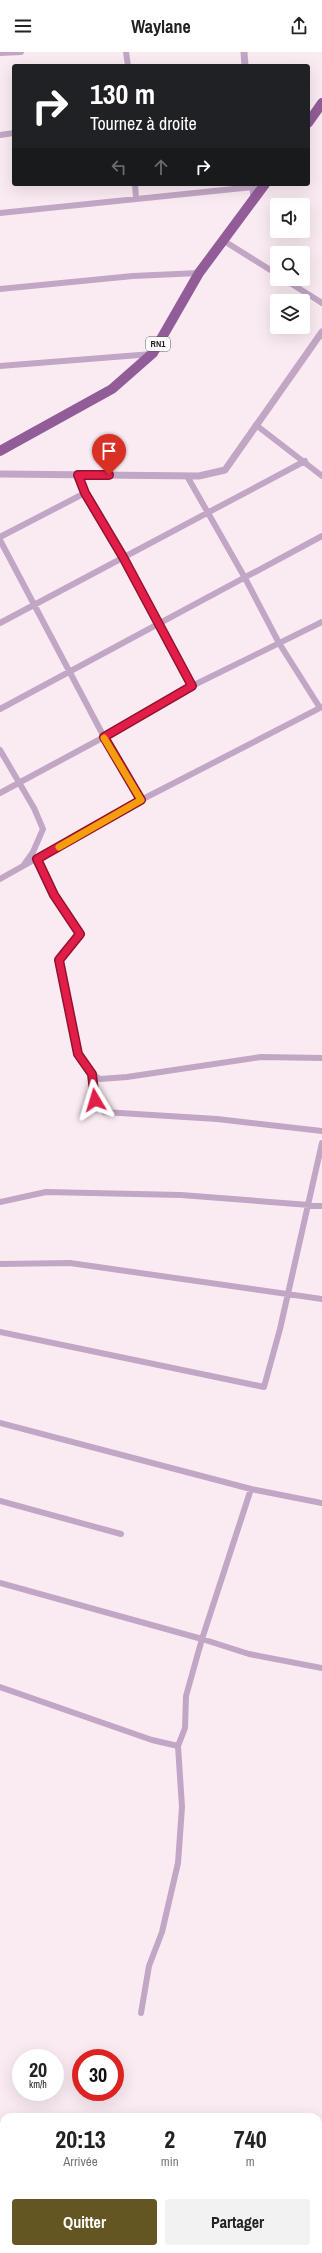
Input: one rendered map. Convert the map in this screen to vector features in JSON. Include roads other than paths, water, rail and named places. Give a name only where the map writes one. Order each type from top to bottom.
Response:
[{"type":"highway","points":[[310,120],[322,103]]},
{"type":"highway","name":"RN1","points":[[0,451],[112,389],[152,354],[199,273],[264,186]]},
{"type":"street","points":[[0,53],[21,52]]},
{"type":"street","points":[[126,52],[128,64]]},
{"type":"street","points":[[244,52],[245,64]]},
{"type":"street","points":[[0,134],[12,133]]},
{"type":"street","points":[[135,186],[136,198]]},
{"type":"street","points":[[0,213],[244,186]]},
{"type":"street","points":[[253,186],[254,201]]},
{"type":"street","points":[[224,241],[270,270]]},
{"type":"street","points":[[0,289],[133,276],[199,273]]},
{"type":"street","points":[[295,286],[322,303]]},
{"type":"street","points":[[0,474],[199,476],[225,470],[322,332]]},
{"type":"street","points":[[0,366],[152,354]]},
{"type":"street","points":[[256,425],[305,461],[322,476]]},
{"type":"street","points":[[0,622],[305,461]]},
{"type":"street","points":[[78,475],[85,493],[123,557],[192,686]]},
{"type":"street","points":[[0,879],[23,868],[141,800],[321,708],[279,643],[245,578],[206,513],[187,476]]},
{"type":"street","points":[[85,493],[0,539],[104,737],[141,800]]},
{"type":"street","points":[[0,709],[322,536]]},
{"type":"street","points":[[0,793],[104,737],[192,686],[322,622]]},
{"type":"street","points":[[0,750],[34,808],[43,829],[33,852],[23,868]]},
{"type":"street","points":[[37,859],[54,895],[80,934],[59,960],[78,1054],[92,1074],[100,1079],[127,1077],[261,1057],[322,1058]]},
{"type":"street","points":[[92,1074],[95,1100],[104,1112],[216,1118],[322,1131]]},
{"type":"street","points":[[0,1332],[264,1387],[288,1295],[322,1143]]},
{"type":"street","points":[[0,1202],[46,1192],[180,1195],[322,1206]]},
{"type":"street","points":[[0,1264],[70,1263],[322,1299]]},
{"type":"street","points":[[0,1423],[251,1489],[322,1503]]},
{"type":"street","points":[[141,2013],[149,1966],[162,1932],[178,1863],[182,1807],[178,1746],[186,1728],[186,1696],[202,1639],[251,1489]]},
{"type":"street","points":[[0,1501],[120,1534]]},
{"type":"street","points":[[0,1583],[202,1639],[249,1654],[322,1668]]},
{"type":"street","points":[[0,1687],[152,1740],[178,1746]]}]
